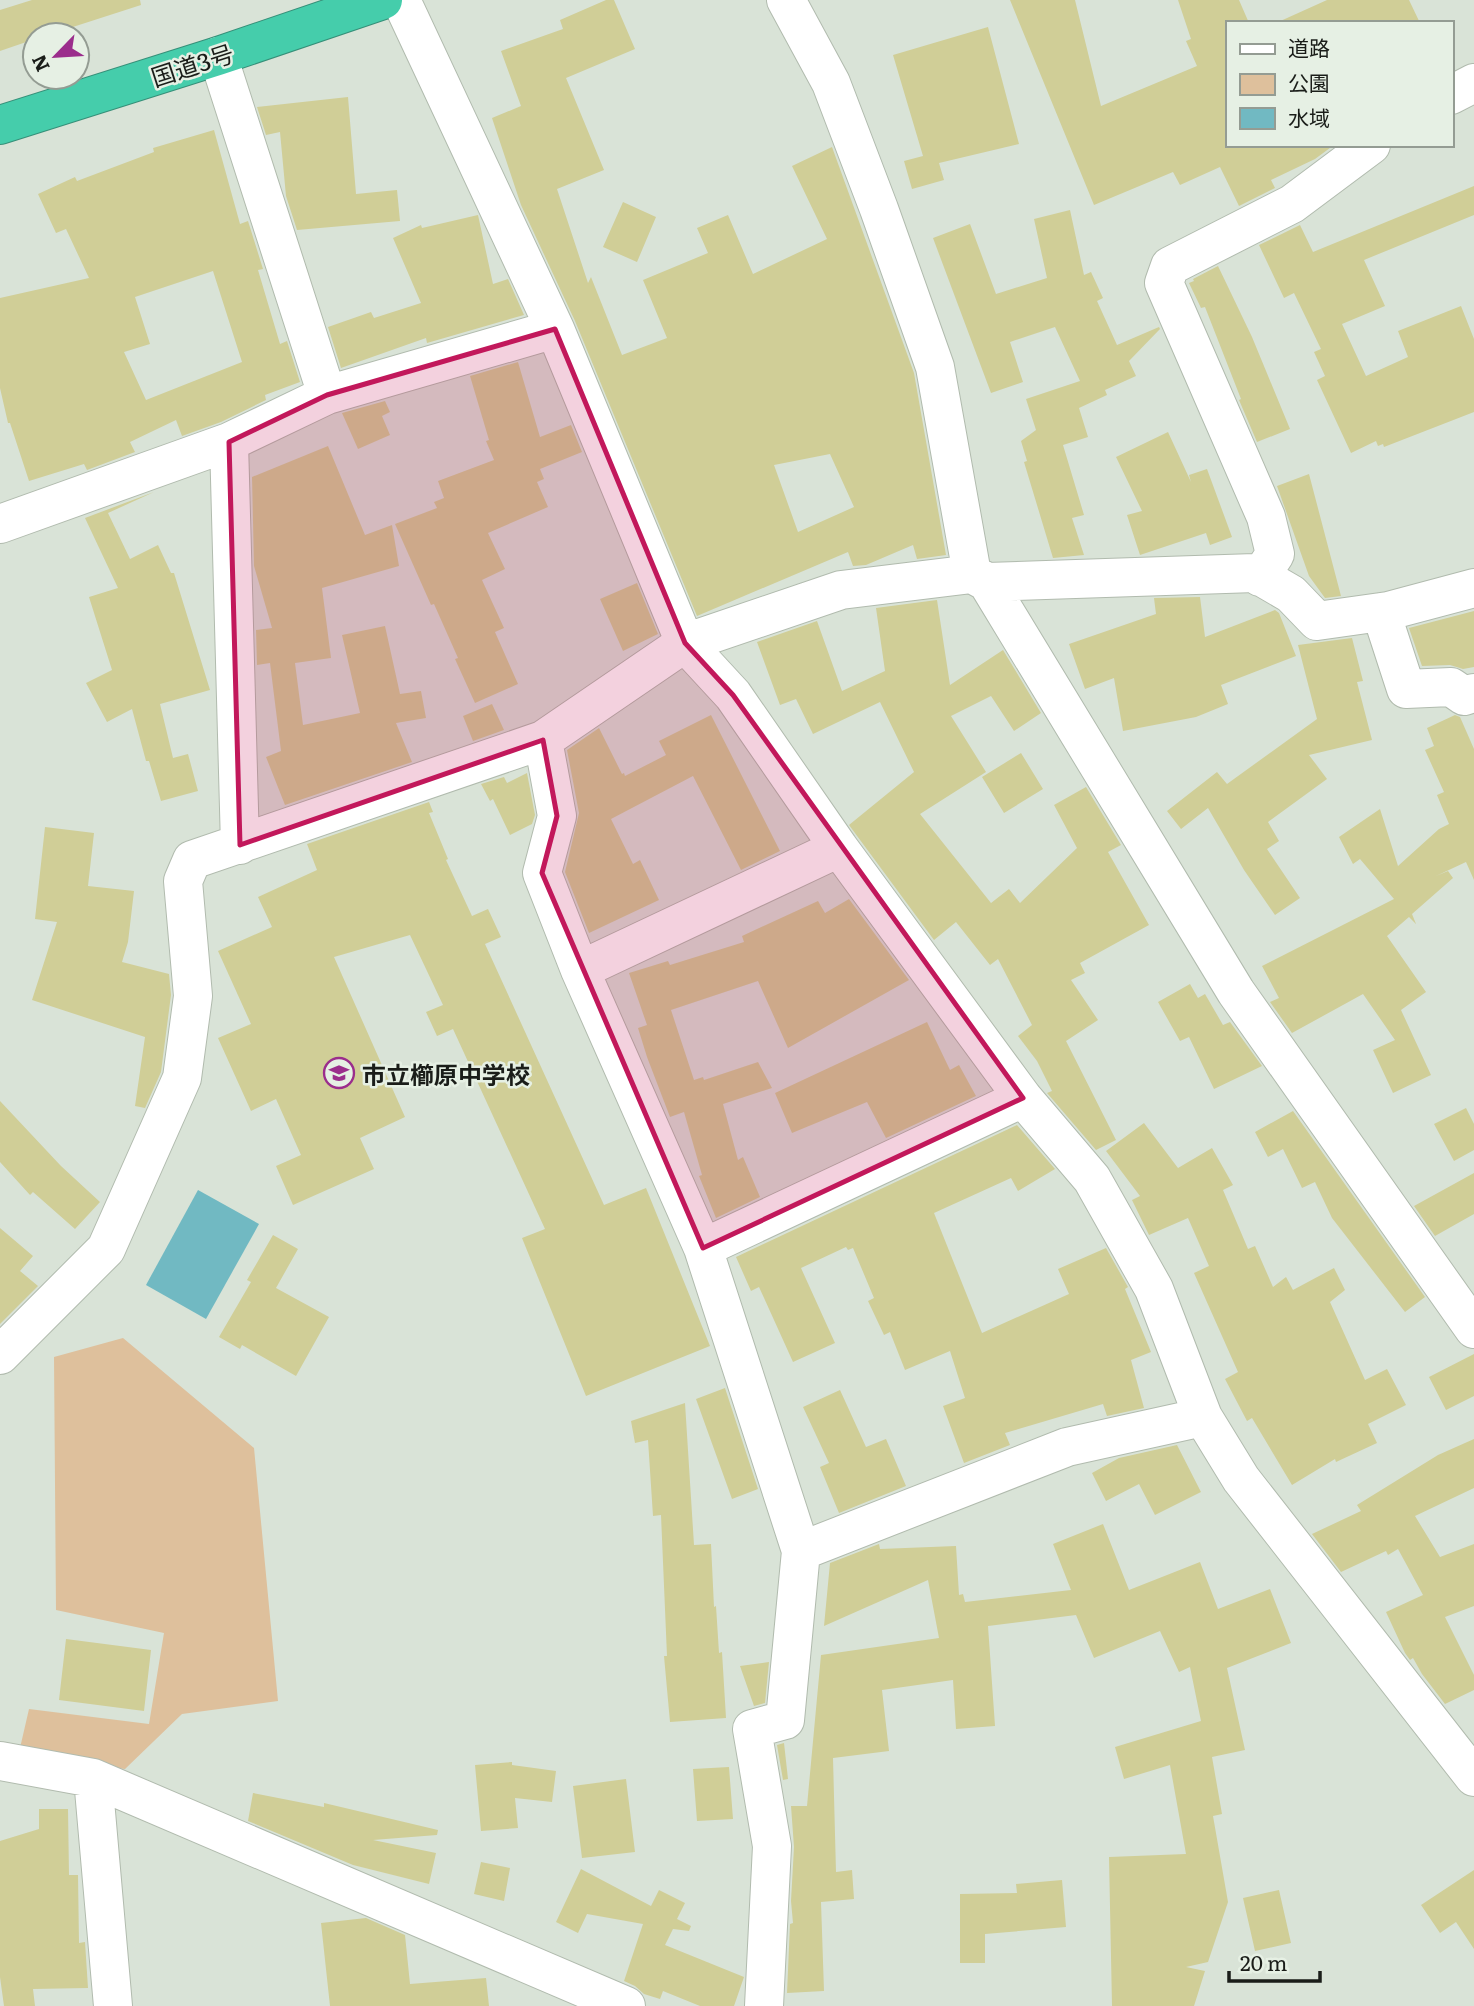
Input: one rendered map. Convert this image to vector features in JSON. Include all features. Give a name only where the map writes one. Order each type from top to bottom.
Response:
[{"type":"highway","name":"国道3号","points":[[0,125],[383,0]]},
{"type":"street","points":[[401,0],[555,329],[685,643],[733,695],[839,848],[1023,1098],[1092,1179],[1154,1289],[1203,1417],[1241,1479],[1474,1777]]},
{"type":"street","points":[[786,0],[831,83],[935,367],[979,578],[1236,992],[1474,1329]]},
{"type":"street","points":[[218,56],[327,395]]},
{"type":"street","points":[[1453,94],[1474,83]]},
{"type":"street","points":[[1260,577],[1275,554],[1265,517],[1164,283],[1170,266],[1292,204],[1368,147]]},
{"type":"street","points":[[0,524],[229,442],[327,395],[555,329]]},
{"type":"street","points":[[229,442],[240,845]]},
{"type":"street","points":[[0,1356],[106,1249],[182,1078],[192,996],[183,881],[192,860],[543,740],[685,643],[841,590],[979,578],[1255,573],[1291,594],[1318,621],[1381,612],[1474,588]]},
{"type":"street","points":[[1381,612],[1406,689],[1451,687],[1464,696],[1474,693]]},
{"type":"street","points":[[543,740],[557,816],[542,873],[580,970],[704,1248],[801,1551],[785,1720],[752,1729],[772,1846],[764,2006]]},
{"type":"street","points":[[580,970],[839,848]]},
{"type":"street","points":[[704,1248],[1023,1098]]},
{"type":"street","points":[[801,1551],[1067,1447],[1203,1417]]},
{"type":"street","points":[[0,1761],[93,1778],[626,2006]]},
{"type":"street","points":[[93,1778],[113,2006]]},
{"type":"highlighted area","points":[[555,329],[685,643],[733,695],[1023,1098],[703,1248],[542,873],[557,816],[543,740],[240,845],[229,442],[327,395]]},
{"type":"green space","points":[[123,1338],[254,1448],[278,1701],[182,1714],[125,1769],[75,1763],[20,1748],[29,1709],[149,1724],[164,1633],[56,1610],[54,1357]]},
{"type":"water","points":[[198,1190],[259,1224],[206,1319],[146,1285]]},
{"type":"building","points":[[32,0],[140,0],[141,5],[91,21],[21,21],[21,44],[0,51],[0,10]]},
{"type":"building","points":[[606,0],[614,0],[635,49],[566,78],[604,170],[557,189],[588,283],[591,277],[622,355],[667,338],[643,280],[708,253],[697,228],[728,215],[753,274],[827,239],[792,166],[832,147],[914,373],[946,555],[917,559],[913,545],[866,565],[853,566],[848,552],[697,616],[575,321],[521,205],[492,118],[521,106],[501,51],[563,29],[560,20]],"holes":[[[830,454],[854,507],[798,532],[774,465]]]},
{"type":"building","points":[[1010,0],[1075,0],[1101,106],[1197,66],[1186,41],[1191,39],[1178,0],[1239,0],[1248,21],[1226,21],[1226,147],[1331,147],[1315,159],[1271,180],[1275,188],[1239,206],[1220,167],[1180,185],[1173,172],[1094,205]]},
{"type":"building","points":[[1327,0],[1409,0],[1419,21],[1280,21]]},
{"type":"building","points":[[988,27],[1019,144],[939,163],[944,180],[912,189],[904,161],[923,156],[893,55]]},
{"type":"building","points":[[348,97],[356,194],[397,190],[400,221],[297,230],[286,196],[280,132],[266,135],[257,107]]},
{"type":"building","points":[[214,130],[240,224],[248,221],[263,269],[258,270],[280,344],[287,341],[300,382],[265,395],[266,400],[221,422],[182,436],[176,420],[130,442],[135,452],[87,470],[84,464],[29,481],[8,423],[0,388],[0,298],[89,278],[66,229],[56,233],[38,194],[75,177],[77,181],[154,152],[153,148]],"holes":[[[213,271],[242,362],[146,400],[124,352],[150,344],[135,297]]]},
{"type":"building","points":[[1474,186],[1474,215],[1364,260],[1385,306],[1342,324],[1366,376],[1408,357],[1398,331],[1461,306],[1474,339],[1474,412],[1384,447],[1383,444],[1378,446],[1376,441],[1351,453],[1317,380],[1325,376],[1314,352],[1321,349],[1294,293],[1284,298],[1259,245],[1300,225],[1313,252]]},
{"type":"building","points":[[623,202],[656,217],[637,262],[603,247]]},
{"type":"building","points":[[1070,210],[1084,275],[1091,272],[1103,298],[1097,301],[1117,345],[1159,327],[1160,329],[1129,361],[1136,376],[1105,390],[1107,395],[1079,408],[1088,437],[1063,445],[1084,515],[1072,518],[1084,555],[1053,558],[1024,462],[1027,461],[1021,441],[1036,430],[1026,399],[1080,381],[1055,327],[1010,342],[1023,382],[991,393],[933,238],[970,224],[996,294],[1047,278],[1034,219]]},
{"type":"building","points":[[478,215],[493,284],[508,279],[524,315],[427,343],[426,338],[341,368],[328,327],[371,312],[374,318],[421,303],[393,238],[421,225],[422,228]]},
{"type":"building","points":[[1218,266],[1252,337],[1290,429],[1257,442],[1205,307],[1201,308],[1189,283]]},
{"type":"building","points":[[518,362],[540,437],[571,425],[582,452],[540,469],[544,479],[537,482],[548,507],[488,533],[505,569],[482,580],[504,628],[495,632],[518,684],[475,703],[434,604],[431,605],[395,524],[437,508],[434,502],[444,498],[438,481],[494,460],[486,441],[489,440],[470,376]]},
{"type":"building","points":[[385,401],[390,412],[382,416],[390,435],[358,449],[342,413]]},
{"type":"building","points":[[1168,432],[1191,482],[1189,475],[1207,469],[1232,537],[1210,545],[1206,533],[1140,555],[1127,515],[1142,511],[1116,457]]},
{"type":"building","points":[[328,446],[365,535],[392,525],[399,566],[322,588],[331,658],[295,663],[303,725],[360,713],[342,635],[385,626],[400,694],[421,691],[426,718],[396,723],[412,762],[285,805],[266,757],[281,751],[270,663],[257,665],[256,630],[272,628],[254,566],[252,477]]},
{"type":"building","points":[[1309,474],[1341,596],[1325,598],[1309,576],[1277,486]]},
{"type":"building","points":[[154,492],[108,513],[130,559],[158,545],[171,573],[174,573],[210,690],[160,704],[173,758],[188,754],[198,791],[161,801],[149,761],[146,761],[132,709],[107,722],[86,683],[112,670],[89,597],[118,588],[85,518]]},
{"type":"building","points":[[637,583],[658,634],[623,651],[600,599]]},
{"type":"building","points":[[1200,597],[1205,637],[1275,610],[1279,613],[1296,656],[1221,685],[1228,704],[1196,717],[1123,731],[1114,678],[1085,689],[1069,644],[1156,614],[1154,598]]},
{"type":"building","points":[[937,600],[950,685],[1003,650],[1041,713],[1014,731],[991,696],[951,716],[986,772],[920,814],[991,903],[1009,889],[1020,903],[1077,848],[1054,805],[1086,787],[1121,845],[1108,852],[1149,925],[1080,963],[1085,973],[1071,980],[1098,1020],[1066,1041],[1116,1140],[1096,1150],[1047,1093],[1052,1091],[1037,1061],[1018,1036],[1032,1025],[998,959],[990,965],[956,922],[934,940],[849,825],[914,772],[880,702],[813,734],[796,699],[780,705],[757,642],[817,621],[842,691],[885,671],[876,608]]},
{"type":"building","points":[[1474,611],[1474,667],[1463,669],[1450,665],[1422,666],[1409,628]]},
{"type":"building","points":[[1352,638],[1363,681],[1357,682],[1372,740],[1309,755],[1327,779],[1268,822],[1279,841],[1267,849],[1300,898],[1275,915],[1244,870],[1208,808],[1181,829],[1167,811],[1217,772],[1227,784],[1317,719],[1298,645]]},
{"type":"building","points":[[492,704],[504,730],[473,741],[463,716]]},
{"type":"building","points":[[711,715],[780,851],[741,870],[693,776],[611,819],[633,864],[640,860],[659,900],[589,933],[565,872],[579,813],[567,750],[599,728],[625,776],[666,755],[659,741]]},
{"type":"building","points":[[1455,715],[1460,717],[1474,749],[1474,880],[1466,862],[1436,876],[1448,871],[1453,878],[1412,914],[1416,924],[1409,917],[1387,936],[1426,992],[1401,1010],[1431,1075],[1393,1093],[1373,1050],[1395,1040],[1363,994],[1292,1033],[1270,1002],[1279,998],[1262,966],[1394,899],[1360,859],[1353,864],[1339,837],[1380,809],[1398,866],[1439,829],[1449,824],[1437,795],[1444,792],[1425,750],[1434,746],[1427,728]]},
{"type":"building","points":[[1021,753],[1043,789],[1004,813],[982,777]]},
{"type":"building","points":[[527,773],[535,815],[532,824],[510,835],[493,799],[490,801],[481,784],[504,777],[507,783]]},
{"type":"building","points":[[429,802],[433,812],[429,813],[448,859],[446,860],[472,916],[488,909],[501,937],[485,944],[604,1205],[646,1188],[710,1346],[586,1396],[522,1238],[545,1229],[453,1029],[437,1036],[426,1012],[443,1005],[410,935],[334,957],[405,1117],[360,1138],[374,1169],[293,1205],[276,1166],[301,1155],[276,1099],[251,1111],[218,1038],[251,1024],[218,951],[272,927],[258,897],[317,870],[307,844]]},
{"type":"building","points":[[45,827],[94,833],[88,886],[134,891],[128,942],[122,962],[169,974],[171,995],[161,1072],[145,1108],[135,1106],[145,1037],[32,1000],[57,922],[35,919]]},
{"type":"building","points":[[849,899],[909,980],[788,1048],[758,981],[671,1010],[694,1080],[703,1077],[704,1080],[758,1062],[772,1088],[723,1104],[738,1160],[743,1157],[760,1197],[716,1218],[699,1176],[702,1175],[684,1112],[670,1117],[647,1057],[638,1028],[647,1025],[629,973],[668,961],[670,965],[744,942],[742,936],[818,901],[825,913]]},
{"type":"building","points":[[1190,984],[1198,998],[1205,994],[1223,1025],[1230,1022],[1262,1066],[1214,1089],[1189,1037],[1180,1041],[1158,1002]]},
{"type":"building","points":[[927,1022],[950,1070],[959,1065],[976,1096],[886,1138],[867,1102],[792,1133],[775,1093]]},
{"type":"building","points":[[0,1101],[61,1166],[100,1202],[75,1229],[33,1192],[30,1195],[0,1162]]},
{"type":"building","points":[[1466,1108],[1474,1124],[1474,1150],[1454,1161],[1434,1124]]},
{"type":"building","points":[[1293,1111],[1425,1297],[1405,1312],[1332,1218],[1315,1182],[1302,1188],[1283,1149],[1268,1157],[1255,1132]]},
{"type":"building","points":[[1144,1123],[1178,1168],[1212,1148],[1233,1185],[1223,1190],[1248,1249],[1255,1246],[1273,1287],[1286,1277],[1293,1290],[1334,1268],[1345,1290],[1330,1302],[1365,1380],[1387,1369],[1406,1405],[1368,1424],[1377,1443],[1336,1462],[1335,1459],[1292,1485],[1252,1418],[1247,1421],[1225,1379],[1238,1372],[1194,1273],[1209,1266],[1188,1218],[1149,1235],[1132,1200],[1140,1196],[1106,1151]]},
{"type":"building","points":[[1017,1125],[1055,1169],[1018,1191],[1011,1178],[934,1213],[982,1333],[1069,1294],[1058,1269],[1106,1248],[1128,1287],[1125,1289],[1151,1352],[1131,1360],[1144,1408],[1107,1416],[1103,1404],[1005,1433],[1010,1445],[964,1463],[943,1406],[965,1398],[950,1351],[905,1370],[890,1332],[884,1335],[868,1301],[874,1298],[853,1248],[848,1250],[846,1247],[801,1268],[835,1343],[793,1362],[759,1287],[751,1291],[736,1257]]},
{"type":"building","points":[[1474,1173],[1474,1214],[1435,1236],[1414,1206]]},
{"type":"building","points":[[0,1228],[33,1256],[20,1271],[38,1286],[0,1324]]},
{"type":"building","points":[[273,1235],[298,1249],[276,1288],[329,1317],[296,1376],[242,1345],[240,1349],[219,1337],[251,1282],[247,1280]]},
{"type":"building","points":[[1474,1354],[1474,1396],[1446,1410],[1429,1377]]},
{"type":"building","points":[[725,1388],[758,1489],[732,1499],[696,1399]]},
{"type":"building","points":[[840,1390],[866,1447],[886,1439],[906,1486],[839,1513],[820,1467],[829,1463],[803,1407]]},
{"type":"building","points":[[685,1403],[694,1545],[711,1544],[714,1607],[716,1606],[719,1653],[722,1652],[726,1718],[670,1722],[664,1656],[667,1656],[661,1515],[653,1516],[648,1440],[635,1443],[631,1421]]},
{"type":"building","points":[[1474,1439],[1474,1488],[1415,1516],[1440,1557],[1474,1544],[1474,1606],[1445,1617],[1474,1675],[1474,1690],[1445,1704],[1413,1658],[1410,1660],[1405,1653],[1386,1612],[1423,1595],[1398,1549],[1388,1555],[1386,1551],[1341,1572],[1312,1534],[1361,1511],[1357,1505],[1438,1455]]},
{"type":"building","points":[[1177,1445],[1201,1492],[1155,1515],[1139,1484],[1106,1501],[1092,1473],[1119,1458]]},
{"type":"building","points":[[1103,1524],[1129,1590],[1200,1562],[1218,1609],[1270,1589],[1291,1643],[1227,1668],[1245,1750],[1212,1757],[1222,1814],[1213,1816],[1228,1902],[1208,1962],[1186,1967],[1205,1971],[1194,2006],[1112,2006],[1109,1857],[1186,1854],[1170,1765],[1124,1779],[1115,1747],[1201,1721],[1190,1667],[1179,1672],[1160,1631],[1094,1658],[1076,1615],[988,1626],[995,1726],[956,1729],[953,1680],[882,1690],[889,1751],[833,1758],[836,1872],[852,1870],[854,1899],[821,1902],[824,1991],[787,1993],[790,1924],[793,1923],[791,1901],[794,1847],[791,1806],[807,1806],[821,1655],[939,1638],[928,1580],[824,1626],[830,1563],[879,1544],[880,1549],[956,1546],[959,1595],[963,1594],[965,1602],[1071,1590],[1053,1544]]},
{"type":"building","points":[[66,1639],[151,1650],[144,1711],[59,1700]]},
{"type":"building","points":[[769,1662],[765,1703],[754,1706],[740,1666]]},
{"type":"building","points":[[784,1743],[788,1779],[783,1780],[777,1745]]},
{"type":"building","points":[[512,1762],[512,1765],[556,1771],[552,1802],[515,1798],[518,1828],[481,1831],[475,1765]]},
{"type":"building","points":[[729,1767],[733,1819],[697,1821],[693,1769]]},
{"type":"building","points":[[626,1779],[635,1852],[582,1858],[573,1786]]},
{"type":"building","points":[[253,1793],[324,1807],[324,1803],[438,1830],[437,1835],[373,1840],[436,1853],[429,1884],[353,1865],[248,1821]]},
{"type":"building","points":[[39,1809],[68,1809],[69,1875],[78,1875],[79,1943],[85,1942],[88,1988],[33,1989],[35,2006],[4,2006],[0,1977],[0,1841],[39,1829]]},
{"type":"building","points":[[481,1862],[510,1868],[504,1901],[474,1894]]},
{"type":"building","points":[[581,1869],[651,1906],[659,1890],[685,1903],[677,1919],[691,1926],[689,1931],[673,1929],[665,1945],[744,1977],[734,2006],[700,2006],[663,1991],[660,1999],[644,1994],[624,1981],[643,1924],[587,1914],[578,1933],[556,1922]]},
{"type":"building","points":[[1474,1870],[1474,1949],[1456,1922],[1440,1933],[1421,1905]]},
{"type":"building","points":[[1062,1880],[1066,1927],[985,1934],[985,1963],[960,1963],[960,1894],[1017,1893],[1016,1884]]},
{"type":"building","points":[[1279,1890],[1291,1943],[1255,1951],[1243,1898]]},
{"type":"building","points":[[366,1918],[405,1935],[410,1984],[486,1978],[489,2006],[330,2006],[321,1923]]},
{"type":"place","name":"市立櫛原中学校","points":[[339,1073]]}]
